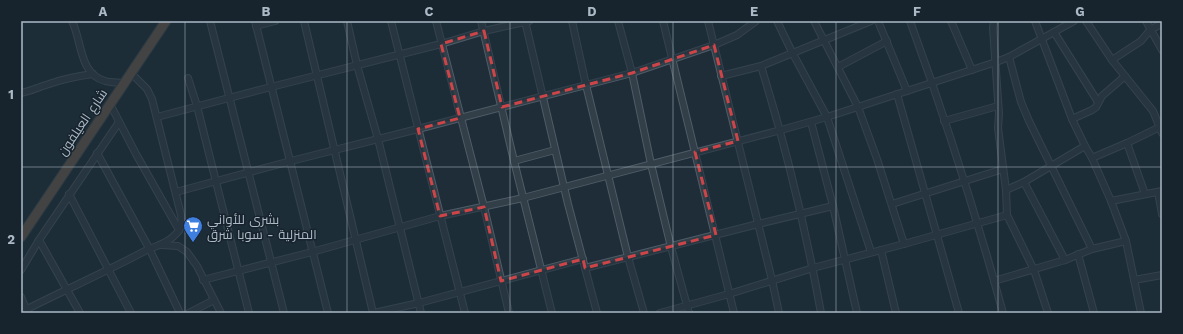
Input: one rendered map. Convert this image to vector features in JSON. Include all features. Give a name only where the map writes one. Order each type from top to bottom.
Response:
[{"type":"highway","name":"شارع العيلفون","points":[[21,237],[166,21]]},
{"type":"street","points":[[72,21],[84,61],[93,74],[106,81],[124,83]]},
{"type":"street","points":[[210,21],[284,313]]},
{"type":"street","points":[[275,21],[256,23],[328,313]]},
{"type":"street","points":[[304,21],[373,313],[419,303],[583,260]]},
{"type":"street","points":[[347,21],[357,65],[378,138],[421,313]]},
{"type":"street","points":[[391,21],[465,313]]},
{"type":"street","points":[[436,21],[484,207],[509,313]]},
{"type":"street","points":[[481,21],[552,313]]},
{"type":"street","points":[[157,117],[526,21],[555,150],[597,313]]},
{"type":"street","points":[[572,21],[628,257],[644,313]]},
{"type":"street","points":[[618,21],[632,73],[651,164],[671,247],[689,313]]},
{"type":"street","points":[[663,21],[734,313]]},
{"type":"street","points":[[708,21],[779,313]]},
{"type":"street","points":[[176,192],[378,138],[632,73],[714,45],[737,35],[756,21]]},
{"type":"street","points":[[777,21],[827,117],[871,252]]},
{"type":"street","points":[[814,21],[858,107],[892,204],[904,244]]},
{"type":"street","points":[[721,76],[761,66],[792,52],[871,21]]},
{"type":"street","points":[[878,21],[907,91]]},
{"type":"street","points":[[910,21],[965,182],[1003,313]]},
{"type":"street","points":[[951,21],[972,70]]},
{"type":"street","points":[[994,21],[993,28],[999,114],[998,128],[1006,190],[1007,215],[1034,270],[1048,313]]},
{"type":"street","points":[[1035,21],[1072,119],[1092,158],[1111,201],[1126,241],[1141,313]]},
{"type":"street","points":[[203,280],[312,252],[440,216],[524,198],[564,186],[609,176],[738,140],[811,122],[996,62],[1043,39],[1072,21]]},
{"type":"street","points":[[1086,21],[1112,60],[1153,111],[1161,126],[1162,134]]},
{"type":"street","points":[[1146,21],[1162,50]]},
{"type":"street","points":[[1112,60],[1141,41],[1151,30],[1162,24]]},
{"type":"street","points":[[1054,32],[1098,102]]},
{"type":"street","points":[[838,67],[886,41]]},
{"type":"street","points":[[1008,57],[1021,102],[1092,249]]},
{"type":"street","points":[[761,66],[781,130],[813,268],[821,313]]},
{"type":"street","points":[[131,73],[149,92],[157,117],[182,218],[179,230],[162,245]]},
{"type":"street","points":[[21,92],[31,91],[48,84],[75,77],[93,74]]},
{"type":"street","points":[[1072,119],[1092,110],[1102,96],[1125,76]]},
{"type":"street","points":[[188,78],[197,106],[249,313]]},
{"type":"street","points":[[897,94],[938,234],[959,313]]},
{"type":"street","points":[[110,104],[179,230]]},
{"type":"street","points":[[944,121],[998,106]]},
{"type":"street","points":[[21,270],[69,194],[119,122]]},
{"type":"street","points":[[811,122],[833,206],[857,313]]},
{"type":"street","points":[[1092,158],[1161,126]]},
{"type":"street","points":[[1127,143],[1145,194]]},
{"type":"street","points":[[1006,190],[1024,182],[1085,146]]},
{"type":"street","points":[[514,161],[555,150]]},
{"type":"street","points":[[97,153],[149,248],[180,313]]},
{"type":"street","points":[[892,204],[1003,170]]},
{"type":"street","points":[[1024,182],[1065,260]]},
{"type":"street","points":[[1111,201],[1160,192],[1162,214]]},
{"type":"street","points":[[69,194],[131,313]]},
{"type":"street","points":[[585,268],[800,213],[833,206]]},
{"type":"street","points":[[660,313],[729,294],[813,268],[1007,215]]},
{"type":"street","points":[[39,240],[80,313]]},
{"type":"street","points":[[994,281],[1065,260],[1092,249],[1126,241]]},
{"type":"street","points":[[21,297],[28,311],[67,289],[109,270],[149,248],[162,245],[178,246],[187,252],[197,266],[221,313]]},
{"type":"street","points":[[881,250],[896,313]]},
{"type":"street","points":[[1078,254],[1094,313]]},
{"type":"street","points":[[1134,280],[1162,275]]},
{"type":"street","points":[[189,313],[214,300]]},
{"type":"highlighted area","points":[[484,31],[502,107],[632,73],[714,45],[738,141],[695,152],[716,235],[585,268],[583,259],[501,281],[484,207],[440,216],[418,129],[460,118],[441,44]]},
{"type":"place","name":"بشرى للأواني المنزلية - سوبا شرق","points":[[193,243]]}]
